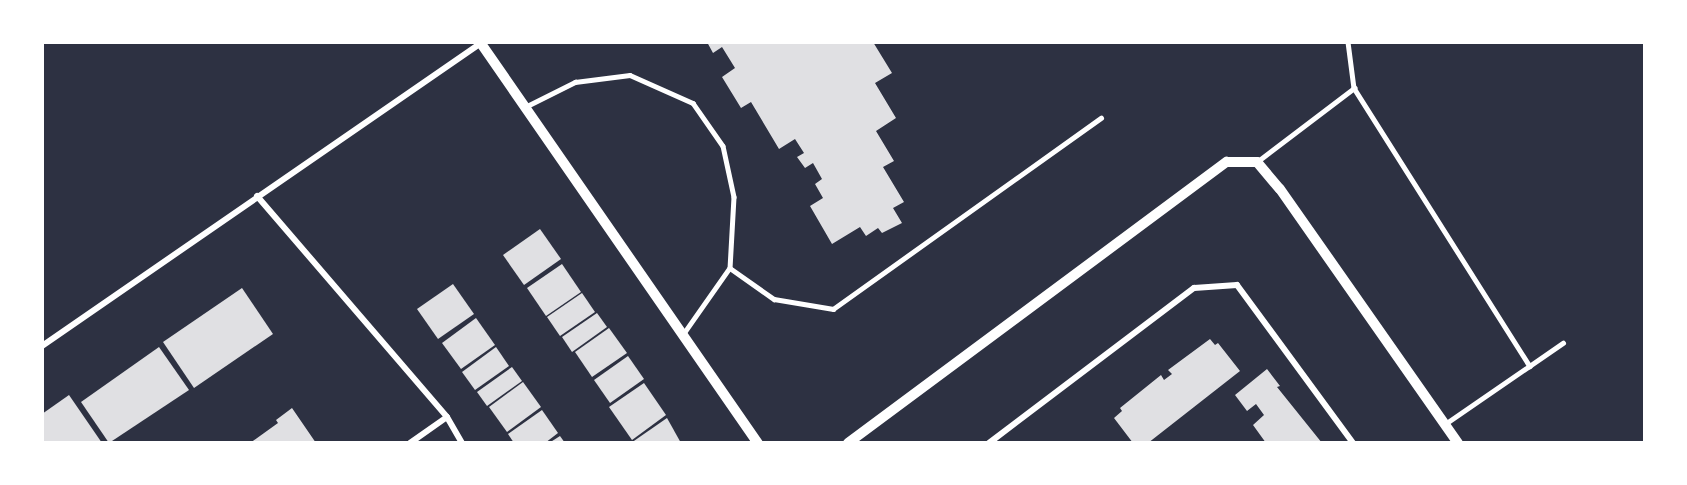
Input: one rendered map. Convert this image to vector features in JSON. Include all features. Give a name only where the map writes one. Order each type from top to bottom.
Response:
[{"type":"street","points":[[42,346],[480,42],[758,443]]},
{"type":"street","points":[[848,443],[1227,162],[1257,162],[1280,189],[1458,443]]},
{"type":"street","points":[[257,196],[447,417],[462,443]]},
{"type":"street","points":[[989,443],[1194,288],[1237,285],[1353,443]]},
{"type":"street","points":[[410,443],[447,417]]},
{"type":"lane","points":[[1348,42],[1354,88],[1530,366]]},
{"type":"lane","points":[[525,107],[574,81],[630,75],[693,103],[723,146],[734,198],[730,268],[683,334]]},
{"type":"lane","points":[[1257,162],[1354,88]]},
{"type":"lane","points":[[730,268],[774,299],[834,309],[1101,118]]},
{"type":"lane","points":[[1445,424],[1563,343]]},
{"type":"building","points":[[707,42],[873,42],[892,73],[875,83],[896,118],[876,131],[894,161],[883,167],[904,202],[893,208],[902,223],[882,233],[878,228],[866,236],[860,227],[832,244],[810,206],[823,198],[815,184],[822,179],[813,163],[805,168],[797,157],[804,153],[795,139],[779,149],[751,102],[741,108],[722,77],[735,68],[722,47],[713,53]]},
{"type":"building","points":[[540,229],[561,259],[524,285],[503,255]]},
{"type":"building","points":[[562,264],[581,292],[546,316],[527,288]]},
{"type":"building","points":[[453,284],[474,314],[438,339],[417,309]]},
{"type":"building","points":[[242,288],[273,334],[194,388],[163,342]]},
{"type":"building","points":[[582,293],[595,312],[560,336],[547,317]]},
{"type":"building","points":[[597,313],[607,327],[572,352],[562,337]]},
{"type":"building","points":[[476,318],[495,345],[461,369],[442,343]]},
{"type":"building","points":[[609,328],[627,353],[592,377],[575,352]]},
{"type":"building","points":[[1210,339],[1215,345],[1218,343],[1240,371],[1148,443],[1133,443],[1114,418],[1122,411],[1120,408],[1161,375],[1164,380],[1172,374],[1168,370]]},
{"type":"building","points":[[159,347],[189,390],[109,443],[81,402]]},
{"type":"building","points":[[496,347],[509,366],[475,390],[462,372]]},
{"type":"building","points":[[628,356],[644,379],[610,403],[594,380]]},
{"type":"building","points":[[512,367],[522,381],[487,406],[477,392]]},
{"type":"building","points":[[1267,369],[1280,386],[1277,387],[1322,443],[1266,443],[1253,425],[1264,415],[1256,404],[1247,411],[1235,395]]},
{"type":"building","points":[[523,382],[541,407],[507,432],[489,407]]},
{"type":"building","points":[[644,383],[666,415],[632,440],[609,407]]},
{"type":"building","points":[[69,395],[102,443],[42,443],[42,414]]},
{"type":"building","points":[[292,408],[316,443],[250,443],[278,423],[276,420]]},
{"type":"building","points":[[542,410],[558,433],[545,443],[514,443],[508,434]]},
{"type":"building","points":[[667,418],[681,443],[631,443]]},
{"type":"building","points":[[560,436],[565,443],[549,443]]}]
